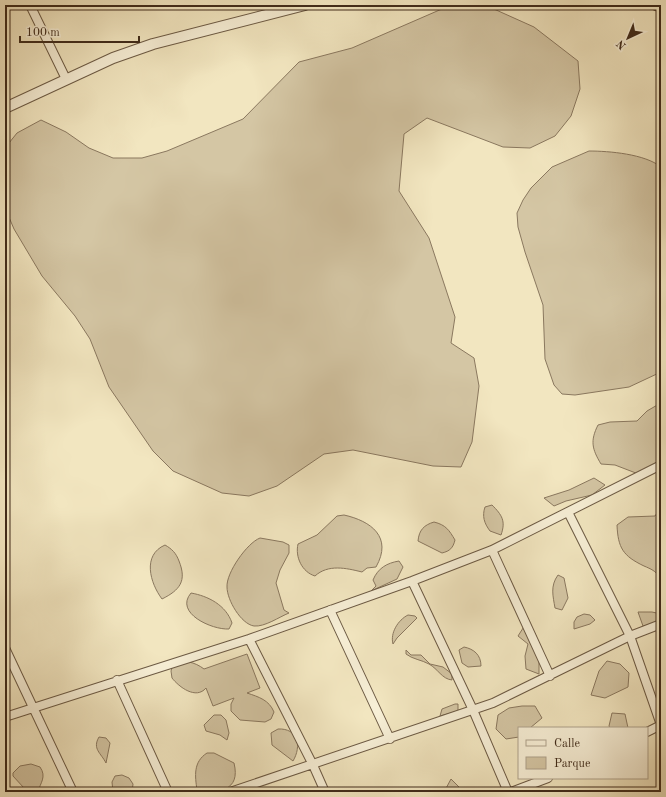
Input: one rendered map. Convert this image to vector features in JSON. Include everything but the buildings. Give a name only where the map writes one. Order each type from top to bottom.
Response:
[{"type":"street","points":[[30,5],[66,79]]},
{"type":"street","points":[[5,108],[113,58],[153,44],[305,5]]},
{"type":"street","points":[[656,5],[661,6]]},
{"type":"street","points":[[5,716],[34,709],[117,680],[249,639],[412,582],[492,550],[661,465]]},
{"type":"street","points":[[568,512],[630,636],[661,725],[648,732]]},
{"type":"street","points":[[492,550],[550,676]]},
{"type":"street","points":[[412,582],[473,710],[509,792],[545,779]]},
{"type":"street","points":[[330,610],[390,738]]},
{"type":"street","points":[[230,792],[493,703],[630,636],[661,624]]},
{"type":"street","points":[[249,639],[313,765],[325,792]]},
{"type":"street","points":[[5,648],[74,792]]},
{"type":"street","points":[[117,680],[168,792]]},
{"type":"green space","points":[[451,5],[485,5],[534,27],[578,61],[580,89],[571,116],[555,136],[530,148],[503,147],[427,118],[404,134],[399,191],[429,238],[455,317],[451,343],[474,358],[479,386],[472,442],[461,467],[433,466],[353,450],[324,454],[277,486],[249,496],[222,493],[173,471],[153,451],[109,387],[90,339],[75,316],[42,276],[14,229],[5,208],[5,148],[17,133],[41,120],[66,132],[89,148],[113,158],[142,158],[167,151],[243,119],[299,62],[352,48]]},
{"type":"green space","points":[[589,151],[636,156],[646,159],[661,167],[661,372],[629,387],[575,395],[562,394],[554,385],[545,359],[543,305],[525,252],[518,227],[517,213],[531,188],[552,167]]},
{"type":"green space","points":[[659,404],[661,405],[661,461],[641,475],[615,465],[601,464],[593,445],[595,431],[598,425],[610,422],[637,421],[647,411]]},
{"type":"green space","points":[[594,478],[605,485],[592,495],[566,501],[554,506],[544,498],[569,490]]},
{"type":"green space","points":[[492,505],[502,518],[503,526],[501,535],[490,531],[485,522],[485,507]]},
{"type":"green space","points":[[661,507],[661,575],[659,577],[653,570],[626,555],[620,545],[617,525],[628,517],[655,516]]},
{"type":"green space","points":[[344,515],[363,521],[376,532],[382,547],[381,556],[376,567],[367,568],[362,572],[350,569],[331,568],[320,572],[315,576],[310,574],[300,563],[297,549],[298,544],[317,535],[337,516]]},
{"type":"green space","points":[[434,522],[447,528],[455,540],[451,549],[442,553],[418,541],[423,528]]},
{"type":"green space","points":[[260,538],[283,542],[289,545],[289,553],[280,570],[276,583],[284,610],[289,613],[267,623],[254,626],[244,621],[236,611],[229,598],[227,587],[230,574],[238,559],[249,546]]},
{"type":"green space","points":[[165,545],[177,556],[181,568],[182,579],[180,584],[173,592],[162,599],[154,585],[150,570],[153,555]]},
{"type":"green space","points":[[399,561],[403,567],[397,579],[371,591],[376,586],[373,580],[377,572],[391,563]]},
{"type":"green space","points":[[558,575],[564,578],[568,598],[562,610],[555,608],[553,595],[555,579]]},
{"type":"green space","points":[[191,593],[204,596],[221,606],[232,623],[229,629],[214,627],[197,619],[187,607],[187,600]]},
{"type":"green space","points":[[638,612],[652,612],[661,614],[661,629],[643,626]]},
{"type":"green space","points":[[584,614],[590,615],[595,620],[590,624],[574,629],[574,622],[577,617]]},
{"type":"green space","points":[[408,615],[415,616],[417,618],[393,644],[392,640],[394,631],[398,623]]},
{"type":"green space","points":[[525,625],[535,633],[539,646],[539,674],[526,669],[525,656],[528,644],[518,636]]},
{"type":"green space","points":[[464,647],[471,649],[476,653],[480,659],[481,666],[468,667],[462,663],[459,650]]},
{"type":"green space","points":[[406,650],[411,655],[421,655],[430,664],[443,667],[452,674],[452,680],[445,678],[429,664],[408,656],[406,654]]},
{"type":"green space","points":[[247,654],[260,688],[247,693],[266,702],[274,712],[271,719],[265,722],[240,720],[231,711],[231,704],[234,698],[213,706],[206,688],[197,693],[188,691],[172,678],[171,671],[173,664],[177,662],[189,662],[204,669]]},
{"type":"green space","points":[[607,661],[620,664],[629,673],[628,687],[605,698],[591,695],[599,671]]},
{"type":"green space","points":[[458,704],[458,711],[440,716],[442,709]]},
{"type":"green space","points":[[535,706],[542,718],[531,727],[518,727],[518,737],[506,739],[496,729],[498,715],[509,708]]},
{"type":"green space","points":[[612,713],[625,714],[628,727],[609,726]]},
{"type":"green space","points":[[214,715],[221,715],[226,720],[229,733],[227,740],[220,735],[206,731],[204,725]]},
{"type":"green space","points":[[278,729],[290,731],[296,739],[297,750],[293,761],[272,745],[271,733]]},
{"type":"green space","points":[[99,737],[106,738],[110,743],[106,763],[96,745]]},
{"type":"green space","points":[[207,753],[214,753],[234,763],[234,780],[231,785],[220,790],[213,792],[197,792],[197,765],[202,757]]},
{"type":"green space","points":[[31,764],[40,767],[43,774],[38,792],[25,792],[24,788],[13,776],[13,773],[20,766]]},
{"type":"green space","points":[[122,775],[129,778],[133,784],[132,792],[113,792],[112,782],[115,776]]},
{"type":"green space","points":[[451,779],[464,792],[444,792]]}]
